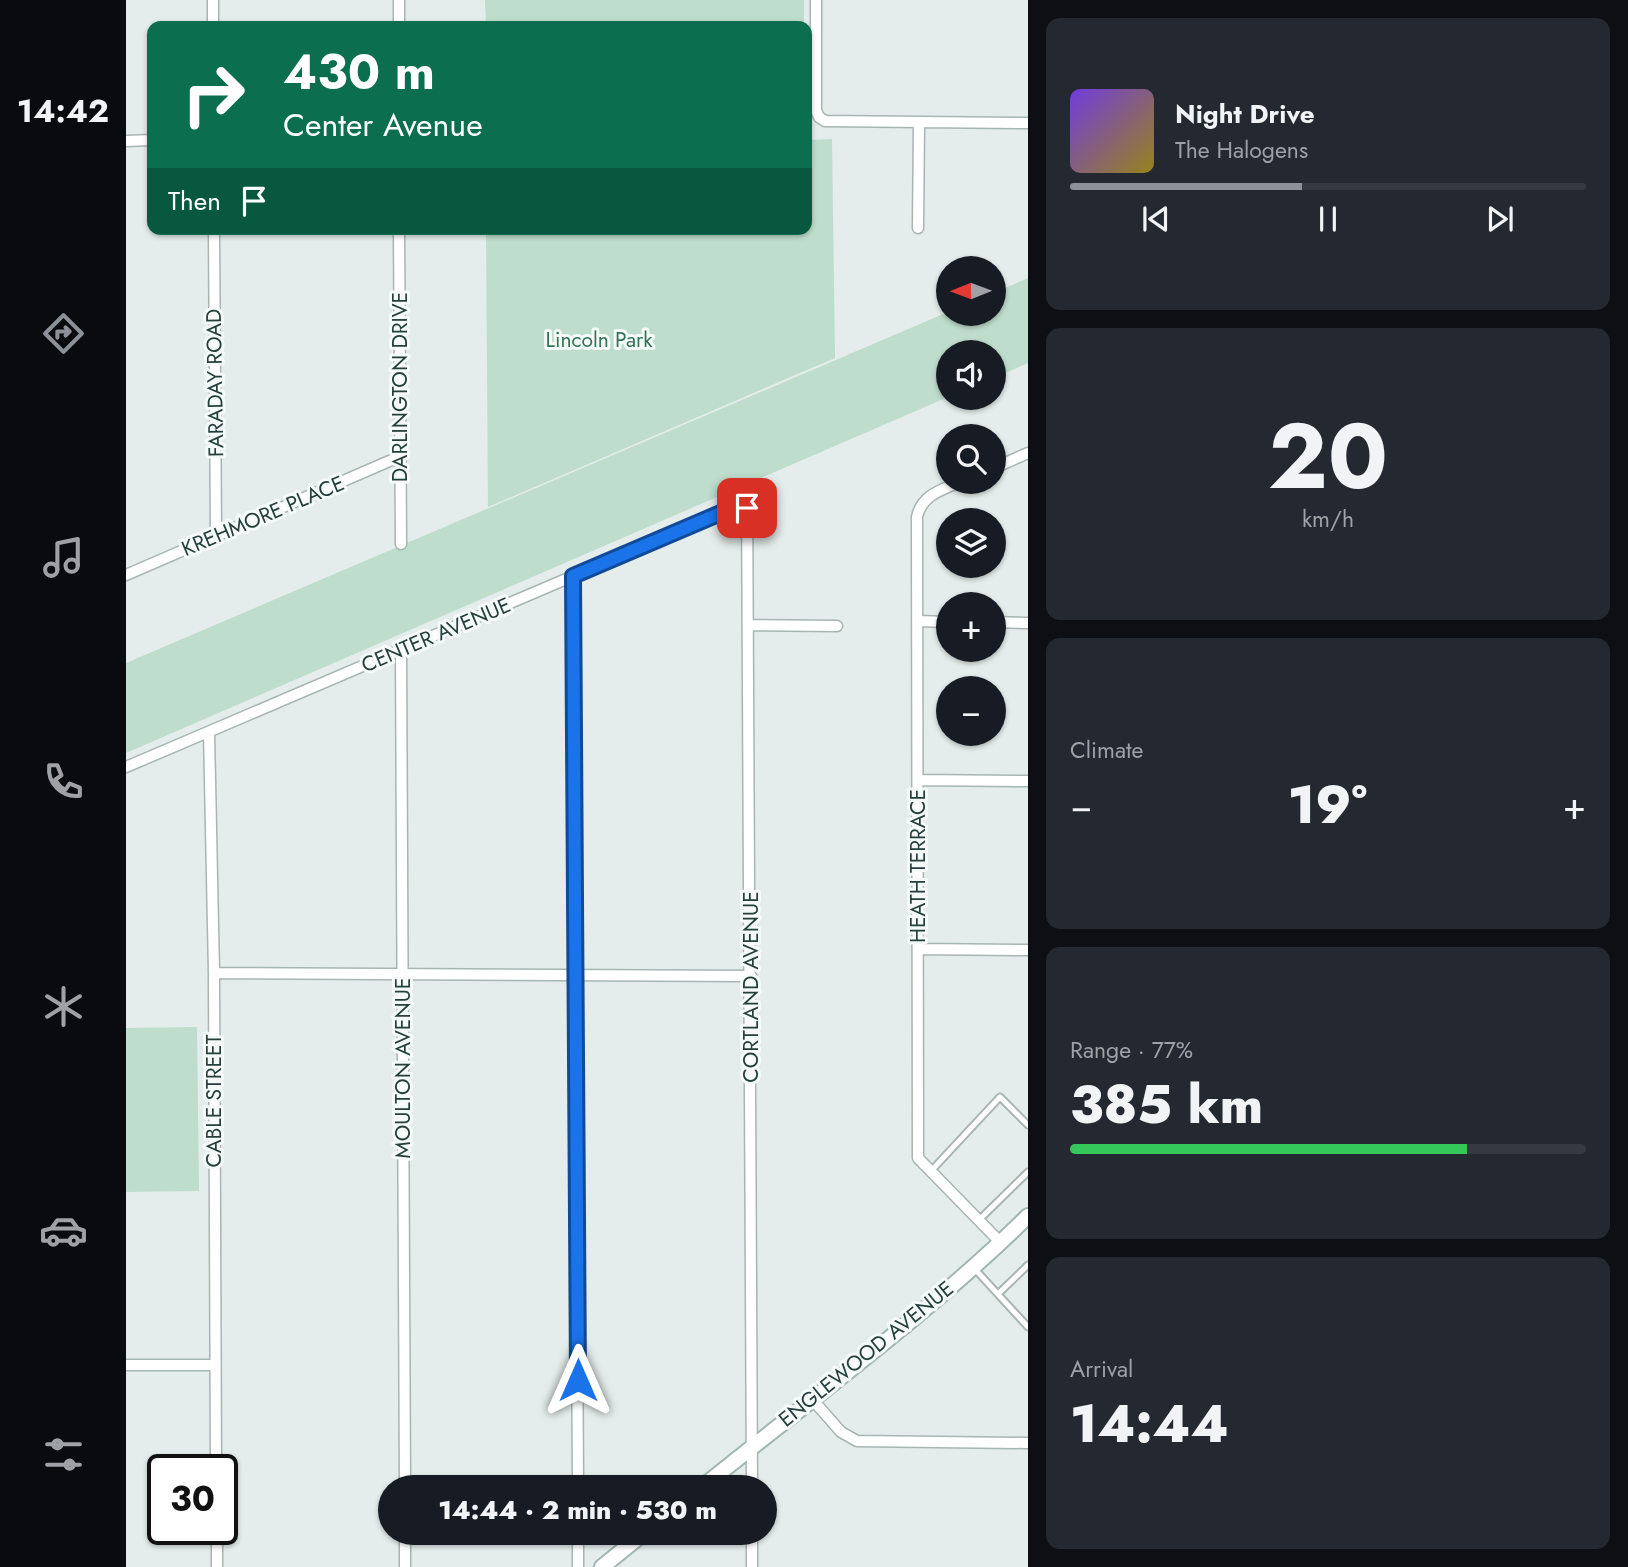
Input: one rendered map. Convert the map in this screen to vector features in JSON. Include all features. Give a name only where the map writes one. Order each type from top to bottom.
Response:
[{"type":"street","points":[[213,0],[213,21]]},
{"type":"street","points":[[399,0],[399,21]]},
{"type":"street","points":[[816,0],[816,110],[819,117],[834,123],[1028,123]]},
{"type":"street","points":[[918,228],[919,122]]},
{"type":"street","points":[[126,141],[147,140]]},
{"type":"street","name":"FARADAY ROAD","points":[[214,235],[216,536]]},
{"type":"street","name":"DARLINGTON DRIVE","points":[[399,235],[401,544]]},
{"type":"street","points":[[1006,463],[1028,453]]},
{"type":"street","name":"KREHMORE PLACE","points":[[126,575],[401,456]]},
{"type":"street","name":"CORTLAND AVENUE","points":[[747,486],[752,1475]]},
{"type":"street","name":"HEATH TERRACE","points":[[936,492],[930,495],[919,508],[918,1158],[1001,1243]]},
{"type":"street","name":"CENTER AVENUE","points":[[126,767],[730,509],[747,508]]},
{"type":"street","points":[[573,576],[578,1475]]},
{"type":"street","points":[[918,621],[936,622]]},
{"type":"street","points":[[1006,622],[1028,622]]},
{"type":"street","points":[[749,625],[837,626]]},
{"type":"street","name":"MOULTON AVENUE","points":[[401,649],[405,1475]]},
{"type":"street","name":"CABLE STREET","points":[[209,732],[214,973],[216,1454]]},
{"type":"street","points":[[918,780],[1028,781]]},
{"type":"street","points":[[918,949],[1028,950]]},
{"type":"street","points":[[214,973],[751,976]]},
{"type":"street","name":"ENGLEWOOD AVENUE","points":[[717,1475],[973,1267],[1028,1216]]},
{"type":"street","points":[[126,1365],[215,1365]]},
{"type":"street","points":[[812,1399],[841,1432],[857,1441],[1028,1443]]},
{"type":"street","points":[[217,1545],[217,1567]]},
{"type":"street","points":[[405,1545],[405,1567]]},
{"type":"street","points":[[578,1545],[578,1567]]},
{"type":"street","points":[[601,1567],[629,1545]]},
{"type":"street","points":[[752,1545],[752,1567]]},
{"type":"lane","points":[[931,1171],[1000,1097],[1028,1125]]},
{"type":"lane","points":[[979,1220],[1028,1172]]},
{"type":"lane","points":[[998,1294],[1028,1265]]},
{"type":"lane","points":[[973,1267],[1028,1327]]},
{"type":"green space","points":[[485,0],[804,0],[804,21],[486,21]]},
{"type":"green space","name":"Lincoln Park","points":[[832,139],[835,358],[488,507],[486,235],[812,235],[812,140]]},
{"type":"green space","points":[[1028,278],[1028,363],[1006,373],[1006,340],[936,340],[936,402],[126,753],[126,663],[936,317],[936,326],[1006,326],[1006,288]]},
{"type":"green space","points":[[197,1027],[199,1191],[126,1192],[126,1028]]},
{"type":"route","points":[[578,1380],[573,576],[730,509],[747,508]]}]
